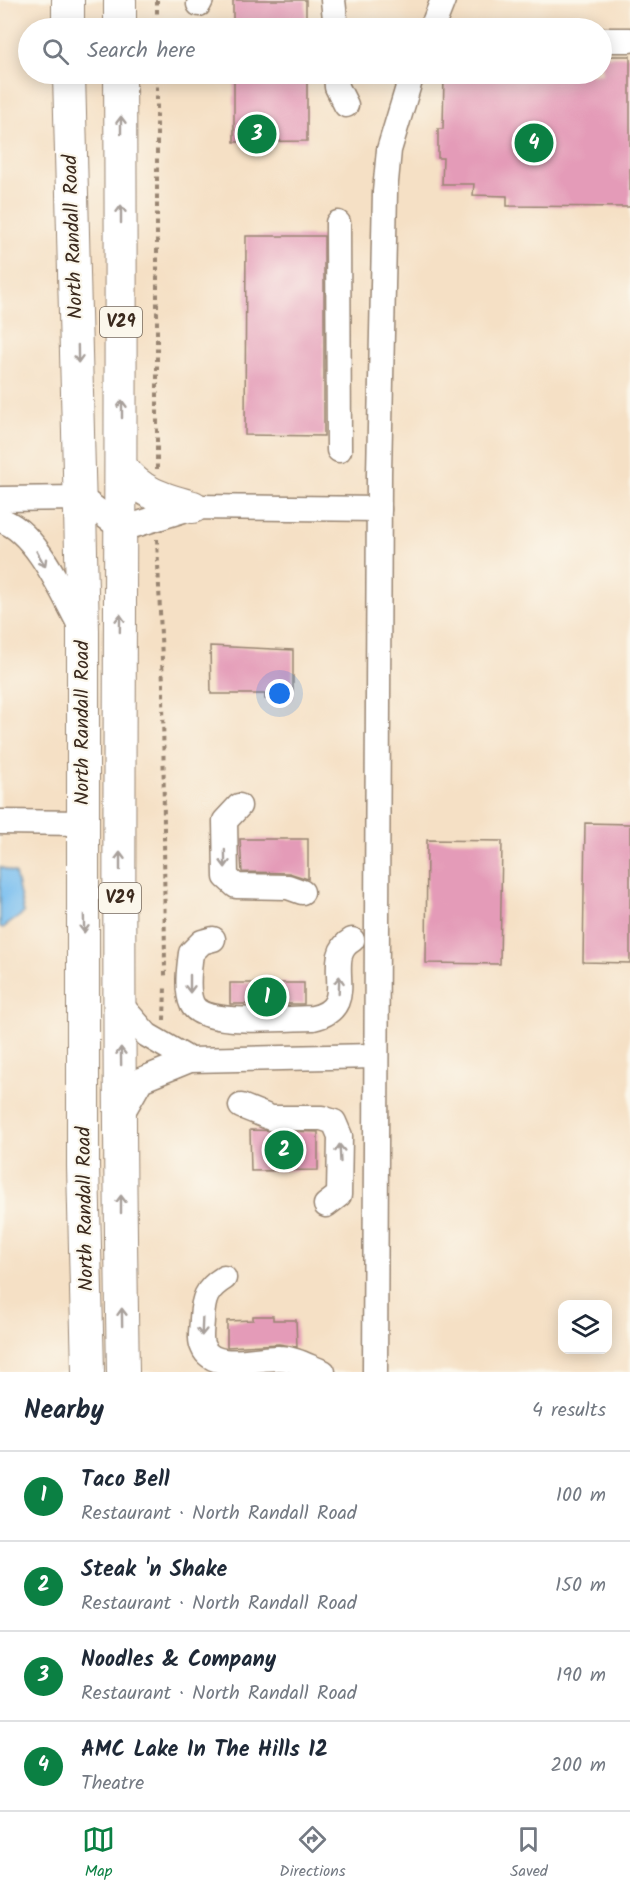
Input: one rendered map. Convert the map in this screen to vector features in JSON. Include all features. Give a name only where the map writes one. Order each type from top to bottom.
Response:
[{"type":"main road","points":[[68,0],[68,18]]},
{"type":"main road","points":[[120,0],[120,18]]},
{"type":"main road","name":"North Randall Road","points":[[69,84],[83,631],[83,1166],[88,1372]]},
{"type":"main road","name":"North Randall Road","points":[[120,84],[122,529],[119,682],[123,1372]]},
{"type":"main road","points":[[122,468],[133,483],[158,507],[193,507]]},
{"type":"lane","points":[[333,0],[335,18]]},
{"type":"lane","points":[[436,18],[443,0]]},
{"type":"lane","points":[[612,40],[630,40]]},
{"type":"lane","points":[[337,84],[346,105]]},
{"type":"lane","points":[[375,1372],[379,508],[386,192],[389,150],[409,84]]},
{"type":"lane","points":[[338,223],[339,450]]},
{"type":"lane","points":[[0,500],[81,498],[122,529],[158,507]]},
{"type":"lane","points":[[193,507],[379,508]]},
{"type":"lane","points":[[0,520],[19,529],[36,549],[83,631]]},
{"type":"lane","points":[[239,806],[225,821],[226,877],[236,886],[288,888],[302,892]]},
{"type":"lane","points":[[0,822],[83,823]]},
{"type":"lane","points":[[213,939],[202,942],[191,953],[190,992],[192,1004],[197,1011],[214,1018],[313,1018],[328,1014],[337,1002],[339,992],[339,952],[342,945],[352,940]]},
{"type":"lane","points":[[120,1004],[147,1035],[190,1060]]},
{"type":"lane","points":[[121,1115],[141,1080],[190,1060],[375,1056]]},
{"type":"lane","points":[[241,1106],[271,1118],[322,1118],[334,1122],[340,1136],[339,1195],[326,1205]]},
{"type":"lane","points":[[224,1278],[210,1287],[203,1300],[202,1347],[210,1356],[228,1362],[254,1358],[289,1359],[323,1372]]},
{"type":"path","points":[[157,0],[157,18]]},
{"type":"path","points":[[157,84],[158,507],[162,684],[164,1026]]},
{"type":"water","points":[[0,867],[15,873],[24,913],[3,928],[0,927]]},
{"type":"building","points":[[233,0],[306,0],[306,18],[233,18]]},
{"type":"building","points":[[612,56],[630,56],[630,207],[507,206],[507,196],[473,195],[474,184],[442,184],[443,158],[438,158],[438,129],[443,129],[444,84],[612,84]]},
{"type":"building","points":[[234,84],[307,84],[307,141],[234,142]]},
{"type":"building","points":[[246,236],[324,236],[324,436],[245,435]]},
{"type":"building","points":[[210,646],[293,650],[293,699],[265,699],[265,694],[211,694]]},
{"type":"building","points":[[585,823],[630,824],[630,963],[583,962]]},
{"type":"building","points":[[240,839],[308,839],[308,879],[289,873],[242,872]]},
{"type":"building","points":[[427,840],[502,841],[500,964],[426,963]]},
{"type":"building","points":[[230,983],[304,983],[304,1004],[230,1004]]},
{"type":"building","points":[[250,1130],[318,1132],[318,1170],[251,1171]]},
{"type":"building","points":[[253,1316],[273,1316],[273,1320],[296,1320],[297,1347],[279,1344],[227,1347],[227,1321],[253,1320]]},
{"type":"place","name":"Noodles & Company","points":[[257,134]]},
{"type":"place","name":"AMC Lake In The Hills 12","points":[[534,143]]},
{"type":"place","name":"Taco Bell","points":[[267,997]]},
{"type":"place","name":"Steak 'n Shake","points":[[284,1150]]}]
